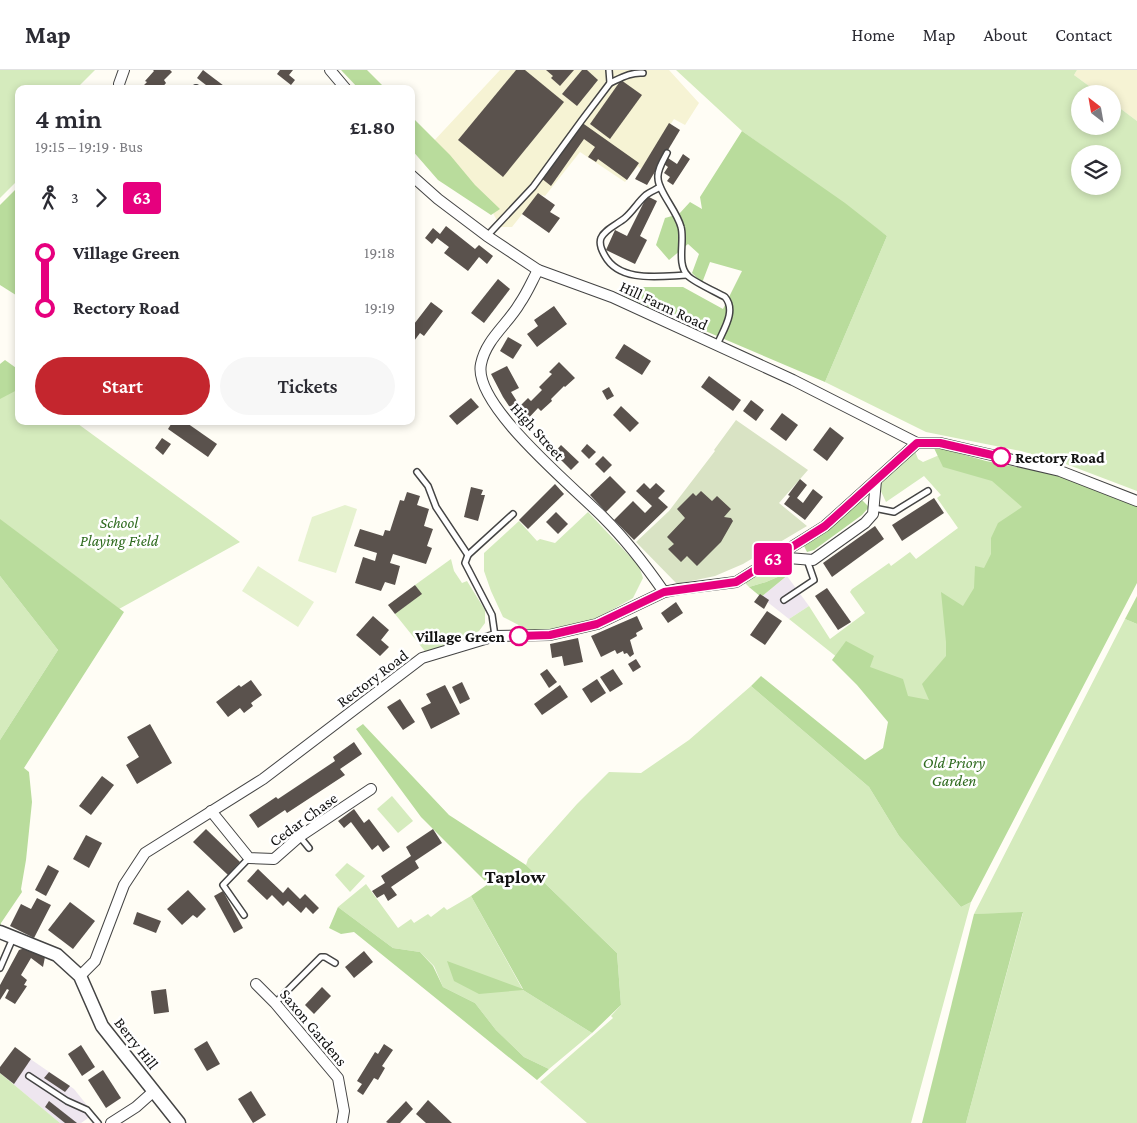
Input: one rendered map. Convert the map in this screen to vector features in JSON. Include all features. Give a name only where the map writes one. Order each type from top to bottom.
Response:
[{"type":"street","points":[[119,85],[124,70]]},
{"type":"street","points":[[330,70],[343,85]]},
{"type":"street","name":"Hill Farm Road","points":[[415,179],[438,199],[487,236],[538,270],[612,297],[793,380],[917,443]]},
{"type":"street","name":"High Street","points":[[538,270],[520,304],[489,344],[481,365],[482,384],[495,406],[537,454],[605,518],[648,569],[664,592]]},
{"type":"street","points":[[917,443],[940,443],[1060,471],[1137,501]]},
{"type":"street","name":"Rectory Road","points":[[80,976],[95,961],[124,885],[145,853],[263,779],[422,658],[495,636],[550,635],[597,624],[664,592],[736,582],[825,526],[917,443]]},
{"type":"street","points":[[776,557],[813,560],[865,523],[873,514],[876,480]]},
{"type":"street","name":"Cedar Chase","points":[[249,858],[274,859],[300,836],[371,789]]},
{"type":"street","points":[[211,812],[249,858]]},
{"type":"street","points":[[0,932],[57,955],[80,976]]},
{"type":"street","name":"Berry Hill","points":[[80,976],[102,1026],[180,1123]]},
{"type":"street","name":"Saxon Gardens","points":[[256,984],[276,1003],[338,1078],[344,1111],[342,1123]]},
{"type":"street","points":[[111,1123],[154,1091]]},
{"type":"lane","points":[[609,70],[610,83]]},
{"type":"lane","points":[[487,236],[533,187],[610,83],[628,74],[643,73]]},
{"type":"lane","points":[[667,153],[658,172],[658,178],[660,187],[680,220],[683,264],[687,276]]},
{"type":"lane","points":[[660,187],[646,196],[626,217],[605,233],[601,238],[600,244],[603,254],[608,263],[620,272],[643,276],[687,276],[725,297],[730,302],[730,314],[716,346]]},
{"type":"lane","points":[[417,472],[428,486],[436,507],[468,555]]},
{"type":"lane","points":[[874,508],[894,512],[928,490]]},
{"type":"lane","points":[[495,636],[492,616],[465,563],[468,555],[513,514]]},
{"type":"lane","points":[[784,600],[814,580],[807,560]]},
{"type":"lane","points":[[300,836],[309,848]]},
{"type":"lane","points":[[244,915],[223,885],[249,858]]},
{"type":"lane","points":[[0,968],[13,938]]},
{"type":"lane","points":[[276,1003],[321,957],[325,957],[335,963]]},
{"type":"lane","points":[[29,1076],[67,1101],[88,1110],[98,1123]]},
{"type":"shaded area","points":[[500,70],[669,70],[699,103],[685,125],[674,119],[641,169],[638,166],[625,182],[580,152],[545,196],[538,194],[512,227],[500,227],[492,211],[431,144]]},
{"type":"shaded area","points":[[1077,70],[1137,70],[1137,121],[1121,109],[1121,85],[1088,85],[1074,75]]},
{"type":"shaded area","points":[[787,576],[809,606],[789,619],[761,597]]},
{"type":"shaded area","points":[[23,1054],[74,1089],[94,1114],[81,1123],[60,1123],[6,1078]]},
{"type":"green space","points":[[0,70],[95,70],[80,85],[15,85],[15,183],[0,198]]},
{"type":"green space","points":[[341,70],[367,70],[382,85],[355,85]]},
{"type":"green space","points":[[676,70],[1077,70],[1074,75],[1088,85],[1071,85],[1071,135],[1121,135],[1121,109],[1137,121],[1137,491],[1066,464],[1021,451],[926,432],[825,382],[887,236],[742,131]]},
{"type":"green space","points":[[415,120],[450,155],[475,185],[500,209],[491,215],[438,180],[415,154]]},
{"type":"green space","points":[[742,131],[845,203],[887,236],[825,382],[623,296],[637,287],[683,287],[723,309],[742,271],[710,262],[702,283],[692,273],[699,254],[688,244],[669,260],[656,245],[665,218],[679,214],[690,202],[702,209],[700,197]]},
{"type":"green space","points":[[15,190],[15,294],[0,285],[0,205]]},
{"type":"green space","points":[[5,360],[15,367],[15,391],[0,399],[0,364]]},
{"type":"green space","name":"School Playing Field","points":[[0,378],[15,381],[15,425],[79,425],[240,542],[119,609],[0,520]]},
{"type":"green space","points":[[736,420],[808,470],[779,503],[807,526],[743,564],[715,576],[677,584],[636,542],[669,511]]},
{"type":"green space","name":"Old Priory Garden","points":[[933,446],[986,461],[1079,479],[1111,490],[1137,506],[1137,583],[971,902],[961,907],[899,836],[869,787],[751,686],[761,676],[865,760],[883,748],[888,722],[857,685],[832,660],[846,641],[874,656],[870,667],[903,679],[908,696],[929,700],[922,684],[946,656],[941,592],[963,606],[974,588],[975,566],[984,568],[991,554],[991,538],[998,523],[1022,507],[992,481],[943,467]]},
{"type":"green space","points":[[915,451],[918,459],[923,462],[944,453],[1036,472],[981,638],[917,721],[789,619],[809,606],[830,639],[865,613],[850,592],[852,589],[889,563],[891,566],[910,552],[916,559],[958,528],[937,498],[941,495],[924,476],[886,502],[879,487],[887,465]]},
{"type":"green space","points":[[860,498],[869,507],[862,515],[814,550],[807,552],[803,544],[843,517]]},
{"type":"green space","points":[[345,505],[357,509],[336,573],[298,561],[312,517]]},
{"type":"green space","name":"Village Green","points":[[588,512],[639,566],[643,578],[633,598],[599,617],[567,628],[532,632],[503,617],[484,571],[484,553],[519,521],[537,541],[540,539],[555,543]]},
{"type":"green space","points":[[0,519],[124,612],[24,768],[29,772],[32,802],[22,892],[1,923],[0,929],[0,740],[58,650],[0,576]]},
{"type":"green space","name":"Village Green","points":[[451,559],[454,571],[462,583],[467,581],[485,610],[485,623],[479,631],[428,655],[395,614],[421,594],[415,585]]},
{"type":"green space","points":[[258,566],[314,602],[298,627],[242,591]]},
{"type":"green space","points":[[786,566],[794,570],[749,587],[745,583],[765,567]]},
{"type":"green space","points":[[794,570],[761,597],[749,587],[766,582]]},
{"type":"green space","points":[[0,576],[58,650],[0,740]]},
{"type":"green space","points":[[1137,596],[1137,624],[1125,619]]},
{"type":"green space","points":[[1125,619],[1137,624],[1137,1123],[966,1123],[1023,913],[974,914]]},
{"type":"green space","points":[[751,686],[869,787],[899,836],[961,907],[971,902],[911,1123],[587,1123],[540,1082],[613,1018],[611,1016],[621,1005],[617,953],[526,865],[528,859],[577,804],[609,772],[641,773],[689,740]]},
{"type":"green space","points":[[363,724],[449,815],[526,865],[617,953],[621,1005],[592,1033],[523,990],[479,994],[454,981],[447,961],[523,989],[471,896],[488,884],[421,817],[356,729]]},
{"type":"green space","points":[[392,796],[413,821],[398,833],[377,809]]},
{"type":"green space","points":[[347,863],[365,876],[350,892],[335,875]]},
{"type":"green space","points":[[366,884],[398,928],[411,919],[414,923],[428,914],[431,917],[444,907],[447,910],[471,896],[523,990],[592,1033],[549,1069],[524,1057],[496,1030],[475,1003],[443,987],[434,966],[420,952],[393,948],[338,907]]},
{"type":"green space","points":[[338,907],[393,948],[420,952],[433,966],[443,987],[475,1003],[496,1030],[524,1057],[549,1069],[537,1080],[354,932],[341,934],[329,928]]},
{"type":"green space","points":[[1023,912],[966,1123],[922,1123],[974,914]]},
{"type":"green space","points":[[0,1073],[60,1123],[0,1123]]},
{"type":"building","points":[[170,70],[172,72],[164,80],[166,83],[164,85],[144,85],[147,82],[145,81],[154,71]]},
{"type":"building","points":[[203,70],[223,85],[206,85],[197,78]]},
{"type":"building","points":[[280,70],[293,70],[289,75],[295,80],[291,85],[277,74]]},
{"type":"building","points":[[516,70],[525,70],[564,102],[503,177],[458,140]]},
{"type":"building","points":[[546,70],[574,70],[560,86],[551,78],[553,76]]},
{"type":"building","points":[[582,70],[587,70],[598,80],[577,106],[562,94]]},
{"type":"building","points":[[621,80],[642,95],[610,139],[590,124]]},
{"type":"building","points":[[581,122],[639,163],[627,180],[598,159],[596,162],[588,157],[595,147],[584,139],[551,186],[541,178]]},
{"type":"building","points":[[669,123],[680,130],[647,185],[635,179]]},
{"type":"building","points":[[683,154],[690,159],[673,185],[667,181],[670,177],[664,173],[668,167],[664,164],[668,158],[677,164]]},
{"type":"building","points":[[538,193],[555,205],[550,212],[560,218],[549,233],[522,214]]},
{"type":"building","points":[[647,196],[657,201],[640,236],[647,240],[635,264],[606,250],[615,230],[627,236]]},
{"type":"building","points":[[446,226],[475,249],[479,245],[493,256],[487,264],[479,257],[468,271],[444,253],[449,247],[437,238],[432,244],[425,238],[433,228],[440,234]]},
{"type":"building","points":[[498,279],[510,289],[484,323],[471,313]]},
{"type":"building","points":[[431,302],[443,311],[424,336],[420,333],[415,340],[415,323]]},
{"type":"building","points":[[554,306],[567,324],[537,347],[527,334],[538,326],[534,320]]},
{"type":"building","points":[[508,337],[522,345],[513,359],[500,351]]},
{"type":"building","points":[[624,344],[651,361],[642,375],[615,358]]},
{"type":"building","points":[[559,362],[575,378],[564,386],[541,411],[538,408],[524,423],[513,412],[491,374],[507,366],[519,388],[511,392],[520,406],[528,398],[531,401],[542,390],[539,387],[552,374],[549,372]]},
{"type":"building","points":[[709,376],[741,400],[733,411],[701,387]]},
{"type":"building","points":[[609,387],[614,396],[607,400],[602,391]]},
{"type":"building","points":[[471,398],[479,407],[457,425],[449,416]]},
{"type":"building","points":[[751,400],[764,410],[756,421],[743,411]]},
{"type":"building","points":[[621,406],[639,423],[630,432],[613,415]]},
{"type":"building","points":[[782,413],[798,425],[786,441],[770,429]]},
{"type":"building","points":[[170,425],[190,425],[217,444],[208,457],[168,429]]},
{"type":"building","points":[[830,427],[844,438],[827,461],[813,450]]},
{"type":"building","points":[[162,438],[171,444],[163,455],[155,448]]},
{"type":"building","points":[[587,444],[596,452],[589,459],[581,451]]},
{"type":"building","points":[[561,445],[579,462],[571,470],[554,453]]},
{"type":"building","points":[[603,456],[612,465],[604,473],[595,464]]},
{"type":"building","points":[[610,476],[626,492],[606,512],[590,495]]},
{"type":"building","points":[[800,479],[807,485],[797,498],[803,503],[813,489],[823,497],[805,520],[784,504]]},
{"type":"building","points":[[644,483],[650,489],[656,483],[665,491],[658,498],[668,507],[634,540],[614,520],[633,501],[645,513],[652,506],[636,491]]},
{"type":"building","points":[[555,484],[564,494],[528,529],[519,520]]},
{"type":"building","points":[[471,487],[483,490],[481,495],[485,495],[478,521],[464,517]]},
{"type":"building","points":[[701,491],[712,501],[717,496],[731,509],[724,517],[731,518],[733,521],[721,542],[697,566],[687,556],[681,562],[668,549],[674,544],[667,537],[685,518],[677,509],[693,493],[696,496]]},
{"type":"building","points":[[407,492],[420,496],[417,505],[429,509],[424,526],[433,529],[427,546],[432,548],[426,564],[393,554],[390,563],[400,566],[395,585],[385,582],[381,591],[355,583],[363,557],[375,561],[377,553],[354,546],[360,529],[383,536],[385,530],[390,531],[400,500],[404,501]]},
{"type":"building","points":[[934,498],[944,513],[902,541],[892,525]]},
{"type":"building","points":[[556,512],[568,524],[558,534],[546,522]]},
{"type":"building","points":[[875,526],[884,539],[832,577],[823,563]]},
{"type":"building","points":[[415,585],[422,594],[395,614],[388,605]]},
{"type":"building","points":[[827,588],[851,622],[838,630],[815,596]]},
{"type":"building","points":[[760,594],[769,600],[764,609],[754,602]]},
{"type":"building","points":[[676,602],[683,613],[668,623],[661,613]]},
{"type":"building","points":[[767,611],[782,621],[765,645],[750,635]]},
{"type":"building","points":[[373,616],[389,630],[381,640],[389,647],[380,656],[356,635]]},
{"type":"building","points":[[637,616],[643,629],[630,640],[634,654],[630,657],[627,653],[624,654],[623,651],[617,654],[615,650],[601,657],[591,636]]},
{"type":"building","points":[[578,638],[583,662],[564,666],[562,656],[552,658],[550,644]]},
{"type":"building","points":[[636,659],[641,667],[633,672],[628,664]]},
{"type":"building","points":[[547,669],[557,682],[549,688],[540,674]]},
{"type":"building","points":[[613,669],[623,684],[610,692],[600,677]]},
{"type":"building","points":[[597,679],[606,693],[591,703],[582,689]]},
{"type":"building","points":[[251,680],[262,695],[251,703],[253,706],[244,713],[240,708],[228,717],[216,702],[239,685],[241,687]]},
{"type":"building","points":[[462,682],[470,699],[460,704],[452,687]]},
{"type":"building","points":[[445,685],[460,714],[431,729],[421,708],[431,703],[426,694]]},
{"type":"building","points":[[560,685],[568,697],[542,715],[534,704]]},
{"type":"building","points":[[400,699],[415,722],[403,730],[387,707]]},
{"type":"building","points":[[150,724],[172,763],[137,784],[126,765],[139,757],[127,737]]},
{"type":"building","points":[[354,742],[362,754],[340,769],[345,775],[287,813],[285,810],[258,828],[249,815],[276,797],[278,799],[335,761],[333,757]]},
{"type":"building","points":[[102,776],[114,785],[91,815],[79,806]]},
{"type":"building","points":[[354,809],[364,823],[369,819],[390,847],[383,852],[378,845],[372,850],[351,822],[344,828],[338,821]]},
{"type":"building","points":[[206,829],[240,862],[228,875],[193,842]]},
{"type":"building","points":[[433,829],[442,843],[415,861],[419,868],[391,887],[397,895],[388,901],[384,894],[377,898],[372,891],[385,883],[381,876],[411,856],[406,847]]},
{"type":"building","points":[[86,835],[102,843],[89,868],[73,859]]},
{"type":"building","points":[[48,865],[59,871],[46,896],[35,890]]},
{"type":"building","points":[[258,869],[283,893],[288,887],[300,899],[305,894],[319,908],[313,914],[306,907],[301,913],[288,901],[283,906],[272,895],[267,900],[247,881]]},
{"type":"building","points":[[188,890],[206,909],[197,918],[193,915],[182,925],[167,909]]},
{"type":"building","points":[[223,891],[243,928],[234,933],[214,896]]},
{"type":"building","points":[[37,898],[51,905],[34,938],[10,926],[21,904],[31,909]]},
{"type":"building","points":[[70,902],[95,921],[73,949],[48,930]]},
{"type":"building","points":[[137,912],[161,921],[156,933],[133,924]]},
{"type":"building","points":[[25,948],[45,957],[43,967],[31,958],[21,975],[27,980],[24,985],[27,986],[15,1004],[5,998],[9,990],[7,989],[0,1000],[0,985],[19,950]]},
{"type":"building","points":[[364,951],[373,962],[354,978],[345,967]]},
{"type":"building","points":[[322,987],[331,996],[314,1014],[305,1005]]},
{"type":"building","points":[[166,989],[169,1012],[154,1014],[151,991]]},
{"type":"building","points":[[207,1041],[220,1064],[207,1071],[194,1049]]},
{"type":"building","points":[[384,1044],[393,1050],[382,1066],[385,1068],[378,1080],[374,1078],[363,1095],[357,1091],[362,1084],[357,1081],[375,1052],[378,1054]]},
{"type":"building","points":[[81,1045],[95,1067],[82,1076],[68,1054]]},
{"type":"building","points":[[15,1047],[31,1059],[14,1084],[0,1073],[0,1067]]},
{"type":"building","points":[[103,1070],[121,1098],[106,1108],[88,1080]]},
{"type":"building","points":[[49,1072],[70,1086],[65,1092],[44,1078]]},
{"type":"building","points":[[251,1091],[266,1115],[253,1123],[238,1099]]},
{"type":"building","points":[[428,1100],[452,1123],[426,1123],[416,1114]]},
{"type":"building","points":[[49,1101],[77,1123],[65,1123],[45,1107]]},
{"type":"building","points":[[406,1101],[413,1109],[400,1123],[386,1122]]},
{"type":"bus line","name":"63","points":[[519,636],[550,635],[597,624],[664,592],[736,582],[825,526],[917,443],[940,443],[1001,457]]},
{"type":"place","name":"Rectory Road","points":[[1001,457]]},
{"type":"place","name":"Village Green","points":[[519,636]]},
{"type":"district","name":"Taplow","points":[[515,876]]}]
